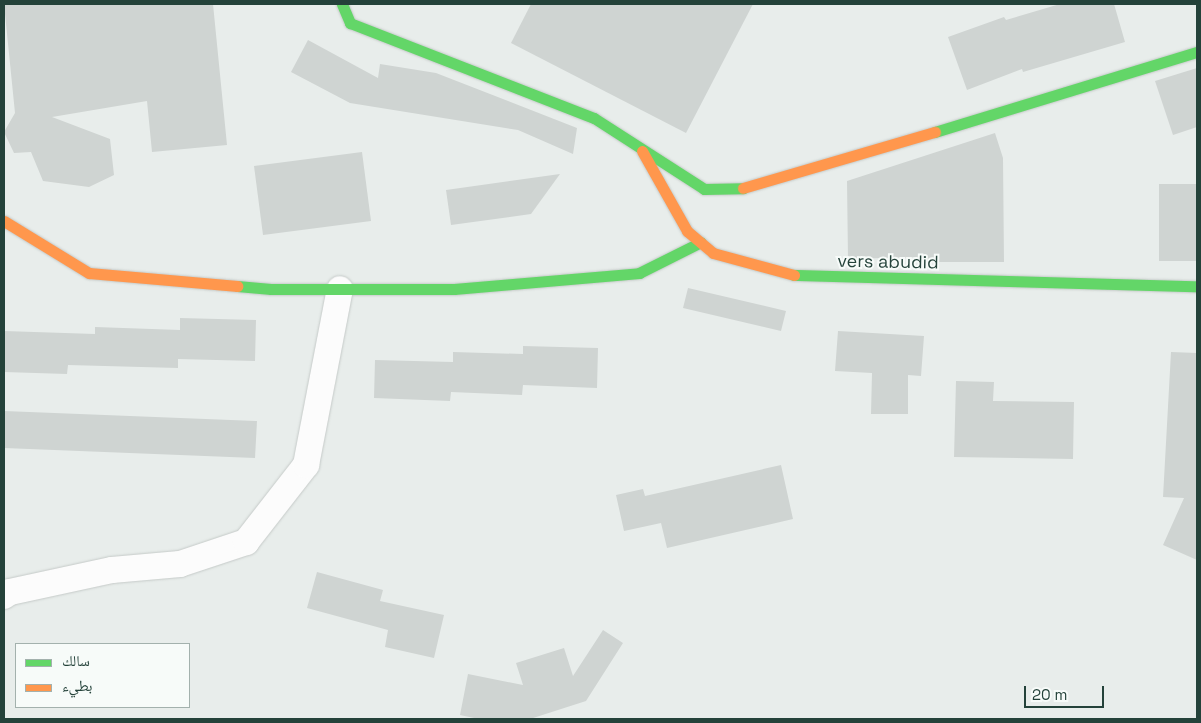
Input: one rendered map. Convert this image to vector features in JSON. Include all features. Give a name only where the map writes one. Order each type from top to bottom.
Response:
[{"type":"street","points":[[342,4],[350,23],[594,118],[639,145],[704,189],[746,188],[1197,52]]},
{"type":"street","name":"vers abudid","points":[[639,145],[687,230],[713,253],[801,278],[1197,286]]},
{"type":"street","points":[[4,220],[89,273],[271,289],[454,289],[639,272],[701,242]]},
{"type":"street","points":[[4,596],[10,592],[112,570],[180,564],[246,542],[306,465],[340,289]]},
{"type":"building","points":[[4,4],[213,4],[227,145],[152,152],[147,101],[52,117],[110,139],[114,175],[89,187],[43,181],[31,152],[14,153],[4,132],[15,113]]},
{"type":"building","points":[[531,4],[753,4],[686,133],[511,43]]},
{"type":"building","points":[[1060,4],[1114,4],[1125,42],[1023,72],[1022,69],[967,90],[948,37],[1004,17],[1006,20]]},
{"type":"building","points":[[308,40],[378,78],[380,64],[436,73],[577,128],[573,154],[518,130],[350,103],[291,72]]},
{"type":"building","points":[[1197,68],[1197,127],[1173,135],[1155,81]]},
{"type":"building","points":[[995,133],[1003,158],[1004,262],[917,262],[917,257],[848,259],[847,181]]},
{"type":"building","points":[[362,152],[371,221],[263,235],[254,166]]},
{"type":"building","points":[[560,174],[531,214],[451,225],[446,190]]},
{"type":"building","points":[[1159,184],[1197,184],[1197,261],[1159,261]]},
{"type":"building","points":[[688,288],[786,311],[781,331],[683,308]]},
{"type":"building","points":[[180,318],[256,320],[255,361],[178,359],[178,368],[68,365],[67,374],[4,372],[4,331],[95,334],[95,327],[180,330]]},
{"type":"building","points":[[838,331],[924,336],[921,376],[908,375],[908,414],[871,414],[872,373],[835,371]]},
{"type":"building","points":[[523,346],[598,348],[597,388],[523,385],[522,395],[451,392],[450,401],[374,398],[375,360],[453,362],[453,352],[523,354]]},
{"type":"building","points":[[1171,352],[1197,353],[1197,560],[1163,545],[1184,498],[1163,497]]},
{"type":"building","points":[[956,381],[994,382],[993,401],[1074,402],[1073,459],[954,457]]},
{"type":"building","points":[[4,411],[257,421],[255,458],[4,448]]},
{"type":"building","points":[[781,465],[793,519],[667,548],[661,523],[624,531],[616,495],[643,489],[645,496]]},
{"type":"building","points":[[317,572],[383,590],[380,601],[444,615],[434,658],[385,647],[388,630],[307,608]]},
{"type":"building","points":[[603,630],[623,643],[586,701],[530,719],[479,719],[460,715],[468,674],[523,685],[516,663],[564,648],[573,676]]},
{"type":"traffic: fast","points":[[342,4],[350,23],[594,118],[704,189],[743,188]]},
{"type":"traffic: fast","points":[[935,132],[1197,52]]},
{"type":"traffic: fast","points":[[237,286],[271,289],[454,289],[639,273],[701,242]]},
{"type":"traffic: fast","points":[[794,275],[1197,286]]},
{"type":"traffic: slow","points":[[743,188],[935,132]]},
{"type":"traffic: slow","points":[[642,151],[687,231],[713,253],[794,275]]},
{"type":"traffic: slow","points":[[4,221],[89,273],[237,286]]}]
